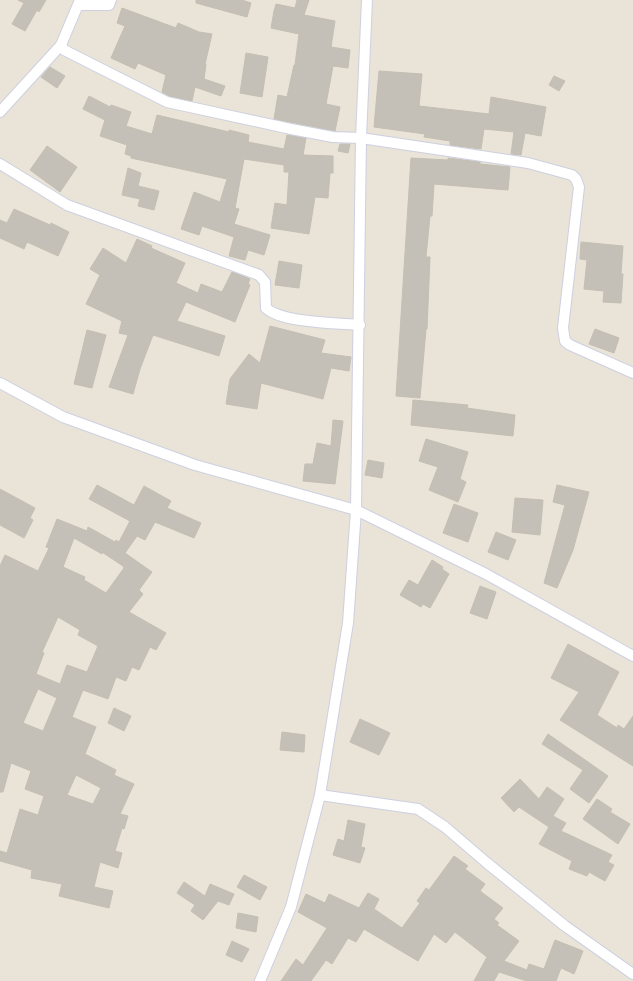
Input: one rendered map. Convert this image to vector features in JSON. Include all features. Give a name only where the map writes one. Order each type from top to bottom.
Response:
[{"type":"street","points":[[0,112],[61,45],[80,2],[109,6],[111,0]]},
{"type":"street","points":[[260,981],[291,907],[320,795],[348,622],[356,510],[360,325],[361,138],[367,0]]},
{"type":"street","points":[[61,45],[64,50],[167,102],[333,137],[361,138],[528,163],[572,175],[576,179],[579,187],[563,328],[565,341],[570,345],[633,373]]},
{"type":"street","points":[[0,164],[67,205],[260,274],[265,282],[266,308],[271,313],[285,318],[360,325]]},
{"type":"street","points":[[0,383],[63,417],[195,465],[356,510],[486,574],[633,656]]},
{"type":"street","points":[[320,795],[418,809],[445,827],[565,926],[633,974]]},
{"type":"building","points":[[18,0],[46,0],[39,12],[37,10],[25,31],[12,24],[24,3]]},
{"type":"building","points":[[196,0],[242,0],[251,3],[247,17],[196,3]]},
{"type":"building","points":[[297,0],[309,0],[304,15],[335,21],[331,47],[350,50],[348,68],[333,66],[326,104],[340,107],[335,131],[274,119],[278,95],[287,97],[295,65],[299,34],[271,28],[274,11],[276,4],[295,8]]},
{"type":"building","points":[[122,8],[176,28],[178,23],[199,32],[212,34],[205,64],[204,79],[225,86],[221,96],[195,87],[192,101],[169,96],[162,92],[166,75],[138,63],[135,69],[111,58],[125,26],[117,23]]},
{"type":"building","points":[[246,53],[268,57],[262,97],[240,93]]},
{"type":"building","points":[[50,67],[65,76],[57,88],[41,77]]},
{"type":"building","points":[[379,71],[422,74],[419,106],[489,114],[491,97],[546,107],[541,136],[525,133],[521,155],[511,154],[514,132],[484,129],[481,149],[450,145],[450,141],[424,137],[425,134],[374,127]]},
{"type":"building","points":[[554,76],[565,81],[559,91],[549,85]]},
{"type":"building","points":[[89,96],[110,107],[111,105],[131,112],[126,126],[152,134],[157,115],[229,132],[229,130],[249,135],[248,142],[284,149],[287,135],[306,138],[303,155],[333,156],[333,173],[330,173],[328,198],[315,197],[309,234],[271,228],[275,203],[287,205],[289,172],[284,172],[284,165],[244,159],[235,208],[239,209],[234,224],[270,235],[264,255],[248,250],[245,260],[229,256],[234,237],[202,226],[199,235],[181,229],[194,192],[220,202],[227,179],[131,158],[131,156],[125,154],[127,145],[100,136],[105,120],[83,109]]},
{"type":"building","points":[[340,144],[350,144],[348,153],[338,151]]},
{"type":"building","points":[[47,146],[77,167],[60,192],[30,170]]},
{"type":"building","points":[[411,158],[448,160],[448,158],[480,162],[480,164],[510,167],[508,190],[434,184],[432,216],[430,216],[426,257],[430,257],[427,329],[420,398],[396,396]]},
{"type":"building","points":[[128,168],[141,173],[138,186],[159,191],[154,210],[138,206],[140,199],[122,195]]},
{"type":"building","points":[[14,209],[50,225],[51,223],[69,232],[58,256],[27,242],[24,249],[0,238],[0,220],[7,223]]},
{"type":"building","points":[[137,239],[152,246],[151,248],[185,263],[176,283],[198,293],[201,284],[222,292],[232,272],[250,279],[248,284],[250,285],[235,322],[186,302],[177,321],[225,336],[219,356],[153,335],[140,369],[133,394],[109,387],[128,335],[119,333],[122,321],[86,304],[100,275],[90,269],[103,248],[126,263]]},
{"type":"building","points":[[581,242],[623,246],[621,303],[603,302],[604,291],[584,289],[587,260],[580,259]]},
{"type":"building","points":[[279,261],[302,265],[299,288],[275,285]]},
{"type":"building","points":[[270,326],[325,340],[321,353],[351,357],[349,371],[331,368],[323,399],[261,383],[257,409],[226,404],[230,379],[249,354],[260,363]]},
{"type":"building","points":[[595,329],[619,338],[614,353],[589,344]]},
{"type":"building","points":[[87,330],[106,335],[92,388],[74,384]]},
{"type":"building","points":[[413,400],[468,405],[467,408],[515,415],[513,436],[411,425]]},
{"type":"building","points":[[333,420],[343,421],[335,484],[303,481],[305,464],[313,464],[317,443],[331,446]]},
{"type":"building","points":[[426,439],[468,452],[460,479],[466,482],[458,502],[429,490],[438,467],[419,461]]},
{"type":"building","points":[[368,460],[384,463],[382,478],[365,475]]},
{"type":"building","points":[[97,485],[134,505],[144,486],[171,501],[167,508],[201,523],[194,538],[155,522],[145,540],[137,536],[125,553],[152,572],[139,590],[143,594],[129,612],[166,633],[156,650],[150,647],[139,670],[132,667],[126,681],[116,677],[108,699],[83,690],[72,717],[96,727],[85,754],[116,770],[114,775],[134,784],[120,814],[128,816],[124,829],[122,828],[115,851],[122,853],[118,868],[100,862],[94,887],[113,891],[109,908],[59,896],[62,884],[31,878],[32,870],[0,861],[0,851],[7,853],[20,809],[38,815],[44,796],[25,789],[31,771],[11,763],[3,792],[0,792],[0,566],[5,555],[38,571],[49,548],[46,547],[57,519],[87,531],[88,527],[115,542],[116,540],[119,542],[130,521],[89,499]],"holes":[[[74,538],[102,554],[102,552],[124,568],[106,593],[84,580],[85,577],[63,567]],[[58,617],[80,630],[78,635],[98,646],[87,672],[67,665],[60,684],[36,674],[44,653],[42,652]],[[38,689],[57,698],[43,731],[23,723]],[[76,775],[101,788],[93,804],[67,795]]]},
{"type":"building","points":[[557,485],[589,492],[573,550],[557,588],[544,583],[565,505],[553,502]]},
{"type":"building","points":[[0,489],[35,508],[30,518],[33,520],[24,538],[0,525]]},
{"type":"building","points":[[515,498],[543,500],[540,535],[512,532]]},
{"type":"building","points":[[454,504],[478,513],[468,542],[443,533]]},
{"type":"building","points":[[496,532],[516,540],[508,560],[488,552]]},
{"type":"building","points":[[432,560],[443,567],[442,569],[449,574],[430,608],[423,604],[421,607],[400,595],[409,580],[418,585]]},
{"type":"building","points":[[480,586],[496,592],[487,619],[470,613]]},
{"type":"building","points":[[568,644],[619,672],[597,715],[617,728],[618,725],[624,729],[633,716],[633,766],[560,720],[579,692],[551,678]]},
{"type":"building","points":[[114,708],[131,716],[124,731],[108,723]]},
{"type":"building","points":[[360,719],[390,733],[379,755],[350,742]]},
{"type":"building","points":[[282,732],[305,735],[304,752],[280,750]]},
{"type":"building","points":[[548,734],[608,776],[589,803],[570,789],[583,770],[542,744]]},
{"type":"building","points":[[520,779],[539,799],[547,787],[564,799],[553,816],[566,823],[561,831],[612,855],[608,862],[614,865],[605,881],[589,872],[587,876],[569,869],[572,861],[539,844],[549,827],[519,807],[514,812],[501,798]]},
{"type":"building","points":[[597,799],[612,809],[610,812],[630,824],[618,844],[583,819]]},
{"type":"building","points":[[348,820],[365,824],[361,847],[365,848],[360,863],[333,855],[338,839],[344,841]]},
{"type":"building","points":[[454,856],[468,866],[465,869],[485,884],[480,891],[503,908],[494,919],[499,923],[497,925],[519,941],[504,961],[527,970],[529,964],[544,969],[555,940],[583,951],[574,974],[561,968],[556,981],[527,981],[499,972],[494,981],[474,981],[487,957],[455,932],[446,943],[434,934],[418,961],[364,929],[356,942],[348,938],[332,964],[326,960],[311,981],[281,981],[296,959],[303,965],[327,928],[298,912],[306,894],[325,903],[329,894],[359,908],[368,893],[379,899],[374,909],[402,928],[420,903],[417,901],[426,888],[429,890]]},
{"type":"building","points":[[244,875],[267,887],[260,900],[237,887]]},
{"type":"building","points":[[184,882],[205,896],[210,884],[234,894],[229,905],[218,901],[203,920],[191,911],[195,905],[177,893]]},
{"type":"building","points":[[238,913],[258,917],[256,932],[236,928]]},
{"type":"building","points":[[232,941],[249,949],[242,962],[226,955]]}]
